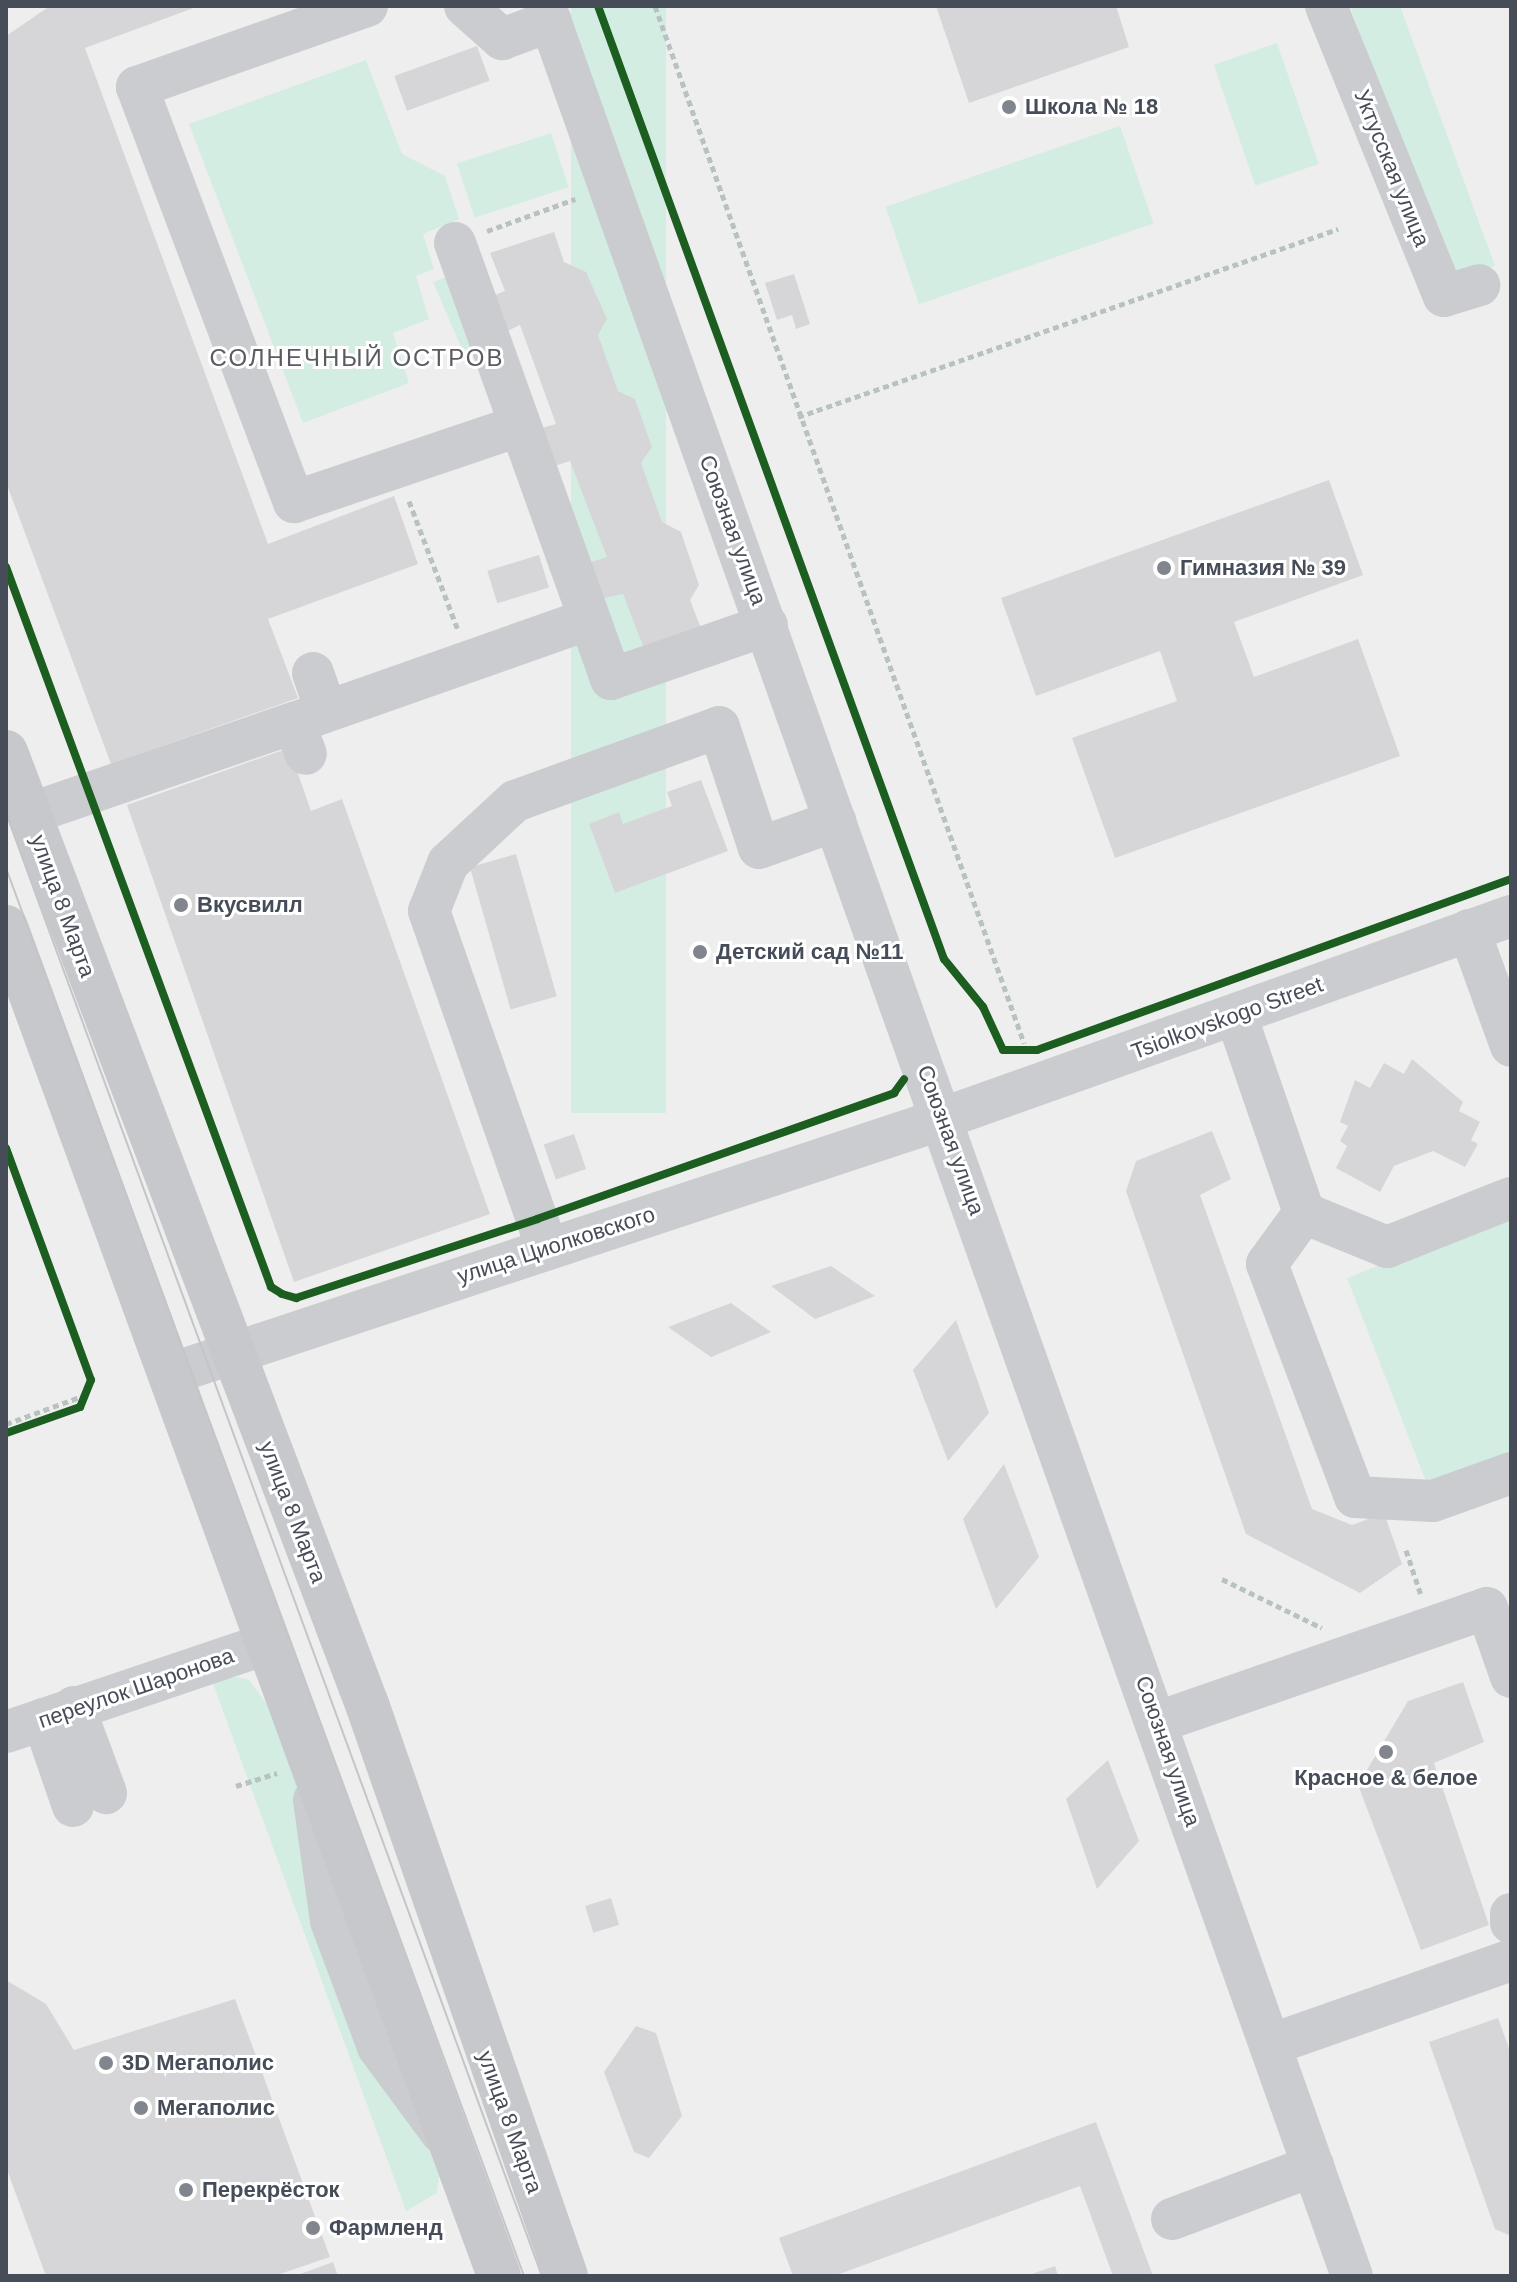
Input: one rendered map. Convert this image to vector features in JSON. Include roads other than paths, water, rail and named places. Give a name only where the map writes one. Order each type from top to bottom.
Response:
[{"type":"main road","name":"улица 8 Марта","points":[[6,752],[230,1352],[368,1707],[564,2252]]},
{"type":"main road","points":[[6,927],[499,2276]]},
{"type":"street","points":[[367,6],[137,87],[294,502],[518,426]]},
{"type":"street","points":[[465,6],[493,50],[548,14]]},
{"type":"street","name":"Уктусская улица","points":[[1326,6],[1444,296],[1479,285]]},
{"type":"street","name":"Союзная улица","points":[[548,14],[1158,1722],[1352,2276]]},
{"type":"street","points":[[455,243],[611,679],[767,625]]},
{"type":"street","points":[[29,814],[309,729],[589,619]]},
{"type":"street","points":[[309,729],[313,673]]},
{"type":"street","points":[[547,1248],[429,911],[448,863],[515,801],[719,727],[759,848],[835,821]]},
{"type":"street","name":"Tsiolkovskogo Street","points":[[943,1118],[1511,916]]},
{"type":"street","points":[[1469,930],[1511,1046]]},
{"type":"street","points":[[1236,1015],[1304,1213],[1387,1247],[1511,1198]]},
{"type":"street","name":"улица Циолковского","points":[[170,1374],[943,1118]]},
{"type":"street","points":[[1304,1213],[1267,1264],[1355,1497],[1433,1501],[1511,1473]]},
{"type":"street","points":[[1158,1722],[1487,1608],[1511,1677]]},
{"type":"street","name":"переулок Шаронова","points":[[41,1719],[266,1644]]},
{"type":"street","points":[[41,1719],[90,1800]]},
{"type":"street","points":[[1511,1914],[1511,1923]]},
{"type":"street","points":[[1270,2045],[1511,1960]]},
{"type":"street","points":[[1172,2219],[1313,2166]]},
{"type":"tram line","points":[[6,813],[542,2276]]},
{"type":"tram line","points":[[6,868],[524,2276]]},
{"type":"place","name":"Школа № 18","points":[[1009,107]]},
{"type":"place","name":"Гимназия № 39","points":[[1164,568]]},
{"type":"place","name":"Вкусвилл","points":[[181,905]]},
{"type":"place","name":"Детский сад №11","points":[[700,952]]},
{"type":"place","name":"Красное & белое","points":[[1386,1752]]},
{"type":"place","name":"3D Мегаполис","points":[[106,2063]]},
{"type":"place","name":"Мегаполис","points":[[141,2108]]},
{"type":"place","name":"Перекрёсток","points":[[186,2190]]},
{"type":"place","name":"Фармленд","points":[[313,2228]]},
{"type":"district","name":"СОЛНЕЧНЫЙ ОСТРОВ","points":[[357,358]]}]
